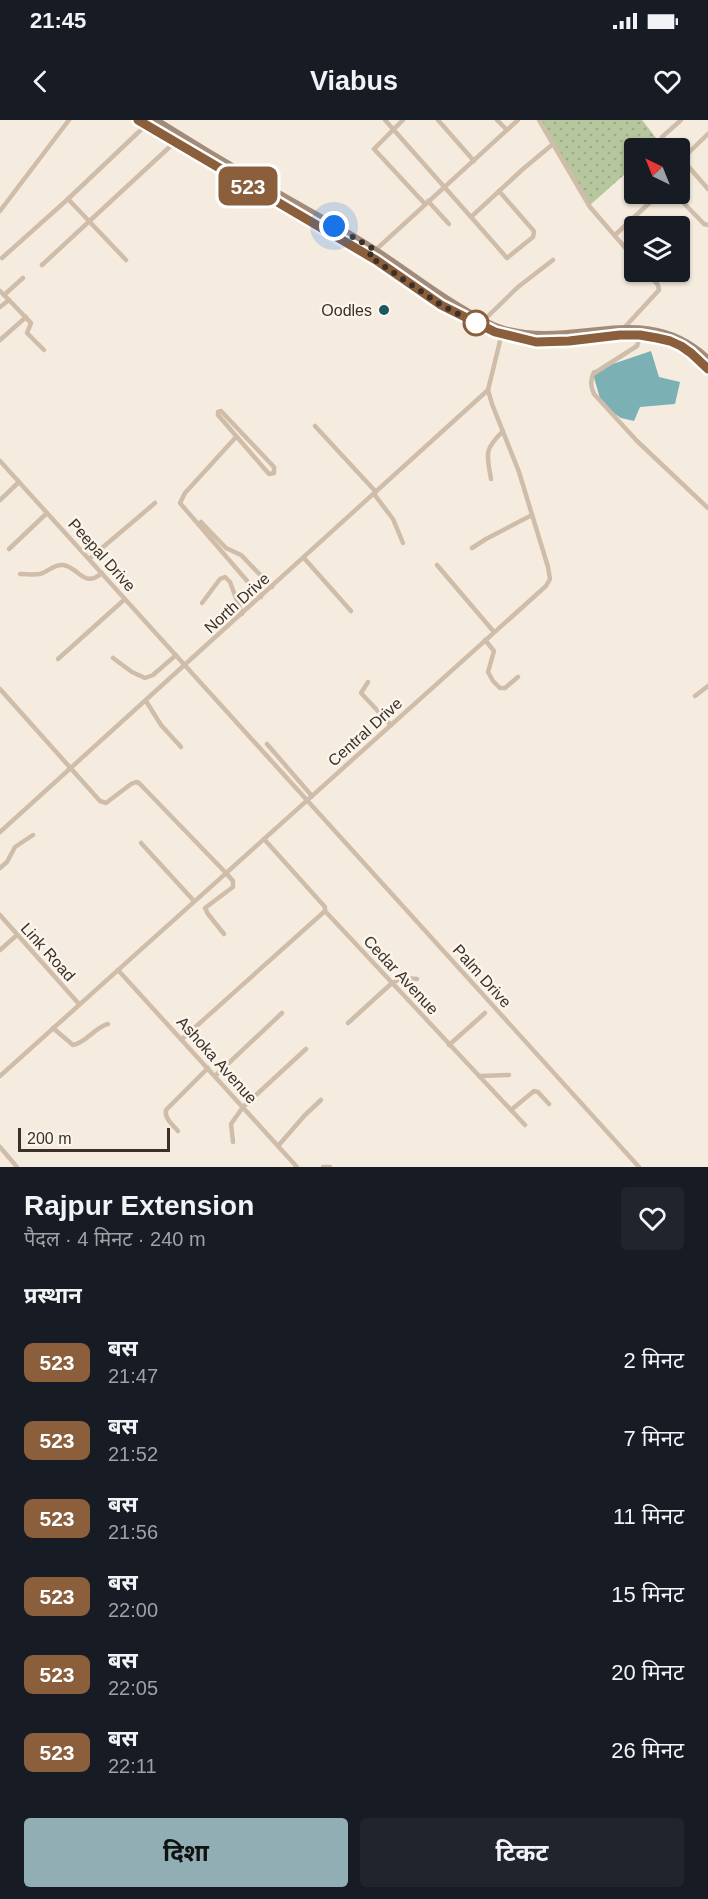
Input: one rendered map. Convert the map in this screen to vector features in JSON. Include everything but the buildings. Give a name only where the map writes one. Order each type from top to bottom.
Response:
[{"type":"main road","points":[[138,120],[369,256],[441,305],[502,332],[536,342],[661,331],[690,343],[708,359]]},
{"type":"main road","points":[[156,120],[375,250],[444,299],[502,332],[568,334],[624,328],[641,331],[670,341],[691,353],[708,369]]},
{"type":"main road","points":[[189,150],[194,148],[193,143]]},
{"type":"street","points":[[0,211],[69,120]]},
{"type":"street","points":[[385,120],[507,258],[533,237],[534,232],[499,191]]},
{"type":"street","points":[[403,120],[374,149],[449,224]]},
{"type":"street","points":[[438,120],[474,161]]},
{"type":"street","points":[[497,120],[507,130]]},
{"type":"street","points":[[369,256],[518,120]]},
{"type":"street","points":[[539,120],[585,200],[624,246]]},
{"type":"street","points":[[662,137],[681,120]]},
{"type":"street","points":[[2,258],[146,124]]},
{"type":"street","points":[[690,151],[708,134]]},
{"type":"street","points":[[42,265],[175,142]]},
{"type":"street","points":[[471,217],[553,144]]},
{"type":"street","points":[[690,168],[708,189]]},
{"type":"street","points":[[68,199],[126,260]]},
{"type":"street","points":[[615,235],[648,204]]},
{"type":"street","points":[[685,204],[705,225],[708,225]]},
{"type":"street","points":[[484,320],[518,287],[553,260]]},
{"type":"street","points":[[23,278],[2,293],[31,323],[27,333],[44,351]]},
{"type":"street","points":[[624,328],[659,290],[655,282]]},
{"type":"street","points":[[0,308],[9,300]]},
{"type":"street","points":[[0,340],[26,317]]},
{"type":"street","points":[[641,331],[638,346],[593,374],[591,388],[627,431],[708,508]]},
{"type":"street","points":[[488,390],[502,332]]},
{"type":"street","name":"Central Drive","points":[[0,1076],[546,586],[550,579],[548,567],[519,472],[488,390]]},
{"type":"street","name":"North Drive","points":[[0,832],[186,666],[488,390]]},
{"type":"street","points":[[219,412],[228,417],[274,467],[274,472],[269,474],[236,437],[218,415],[219,412]]},
{"type":"street","points":[[315,426],[375,493],[393,519],[403,543]]},
{"type":"street","points":[[491,479],[487,452],[492,442],[503,431]]},
{"type":"street","points":[[236,437],[186,493],[180,503],[261,597]]},
{"type":"street","name":"Peepal Drive","points":[[0,461],[186,666]]},
{"type":"street","points":[[0,500],[19,482]]},
{"type":"street","points":[[89,560],[155,503]]},
{"type":"street","points":[[9,549],[47,513]]},
{"type":"street","points":[[472,548],[532,515]]},
{"type":"street","points":[[201,522],[226,548],[241,555],[272,587]]},
{"type":"street","points":[[304,558],[351,611]]},
{"type":"street","points":[[20,574],[38,574],[59,565],[68,567],[85,578],[94,578],[102,573]]},
{"type":"street","points":[[438,566],[494,632]]},
{"type":"street","points":[[202,603],[220,579],[225,577],[230,582],[242,614]]},
{"type":"street","points":[[58,659],[125,599]]},
{"type":"street","points":[[485,640],[494,651],[488,672],[493,681],[500,688],[505,688],[518,677]]},
{"type":"street","points":[[113,658],[132,672],[145,678],[153,675],[176,655]]},
{"type":"street","name":"Palm Drive","points":[[186,666],[639,1167]]},
{"type":"street","points":[[368,682],[362,693],[391,725]]},
{"type":"street","points":[[694,696],[708,686]]},
{"type":"street","points":[[0,688],[100,801],[104,803],[131,784],[139,783],[226,873],[233,881],[233,886],[205,908],[224,934]]},
{"type":"street","points":[[146,701],[160,725],[182,747]]},
{"type":"street","points":[[267,744],[312,796]]},
{"type":"street","points":[[0,868],[7,862],[15,847],[33,835]]},
{"type":"street","name":"Cedar Avenue","points":[[264,839],[325,907],[325,911],[525,1125]]},
{"type":"street","points":[[141,843],[195,901]]},
{"type":"street","points":[[182,1039],[325,911]]},
{"type":"street","name":"Link Road","points":[[0,915],[79,1004]]},
{"type":"street","points":[[0,950],[17,935]]},
{"type":"street","name":"Ashoka Avenue","points":[[118,970],[297,1167]]},
{"type":"street","points":[[348,1023],[392,983],[403,978],[417,979]]},
{"type":"street","points":[[215,1076],[282,1013]]},
{"type":"street","points":[[449,1045],[485,1013]]},
{"type":"street","points":[[53,1028],[73,1045],[108,1024]]},
{"type":"street","points":[[233,1142],[231,1124],[243,1107],[306,1049]]},
{"type":"street","points":[[178,1131],[166,1117],[166,1110],[208,1068]]},
{"type":"street","points":[[479,1076],[509,1075]]},
{"type":"street","points":[[511,1110],[534,1091],[538,1092],[549,1104]]},
{"type":"street","points":[[278,1146],[321,1100]]},
{"type":"street","points":[[0,1147],[17,1167]]},
{"type":"street","points":[[323,1167],[330,1167]]},
{"type":"green space","points":[[541,120],[642,120],[656,138],[624,138],[624,175],[590,205]]},
{"type":"water","points":[[651,351],[659,377],[680,382],[675,404],[640,407],[634,421],[621,418],[602,405],[592,371]]},
{"type":"bus line","name":"523","points":[[138,120],[376,260],[441,305],[501,335],[536,342],[640,335],[670,341],[681,346],[708,369]]},
{"type":"place","name":"Oodles","points":[[384,310]]},
{"type":"route","points":[[334,226],[375,250],[369,256],[441,305],[476,323]]}]
